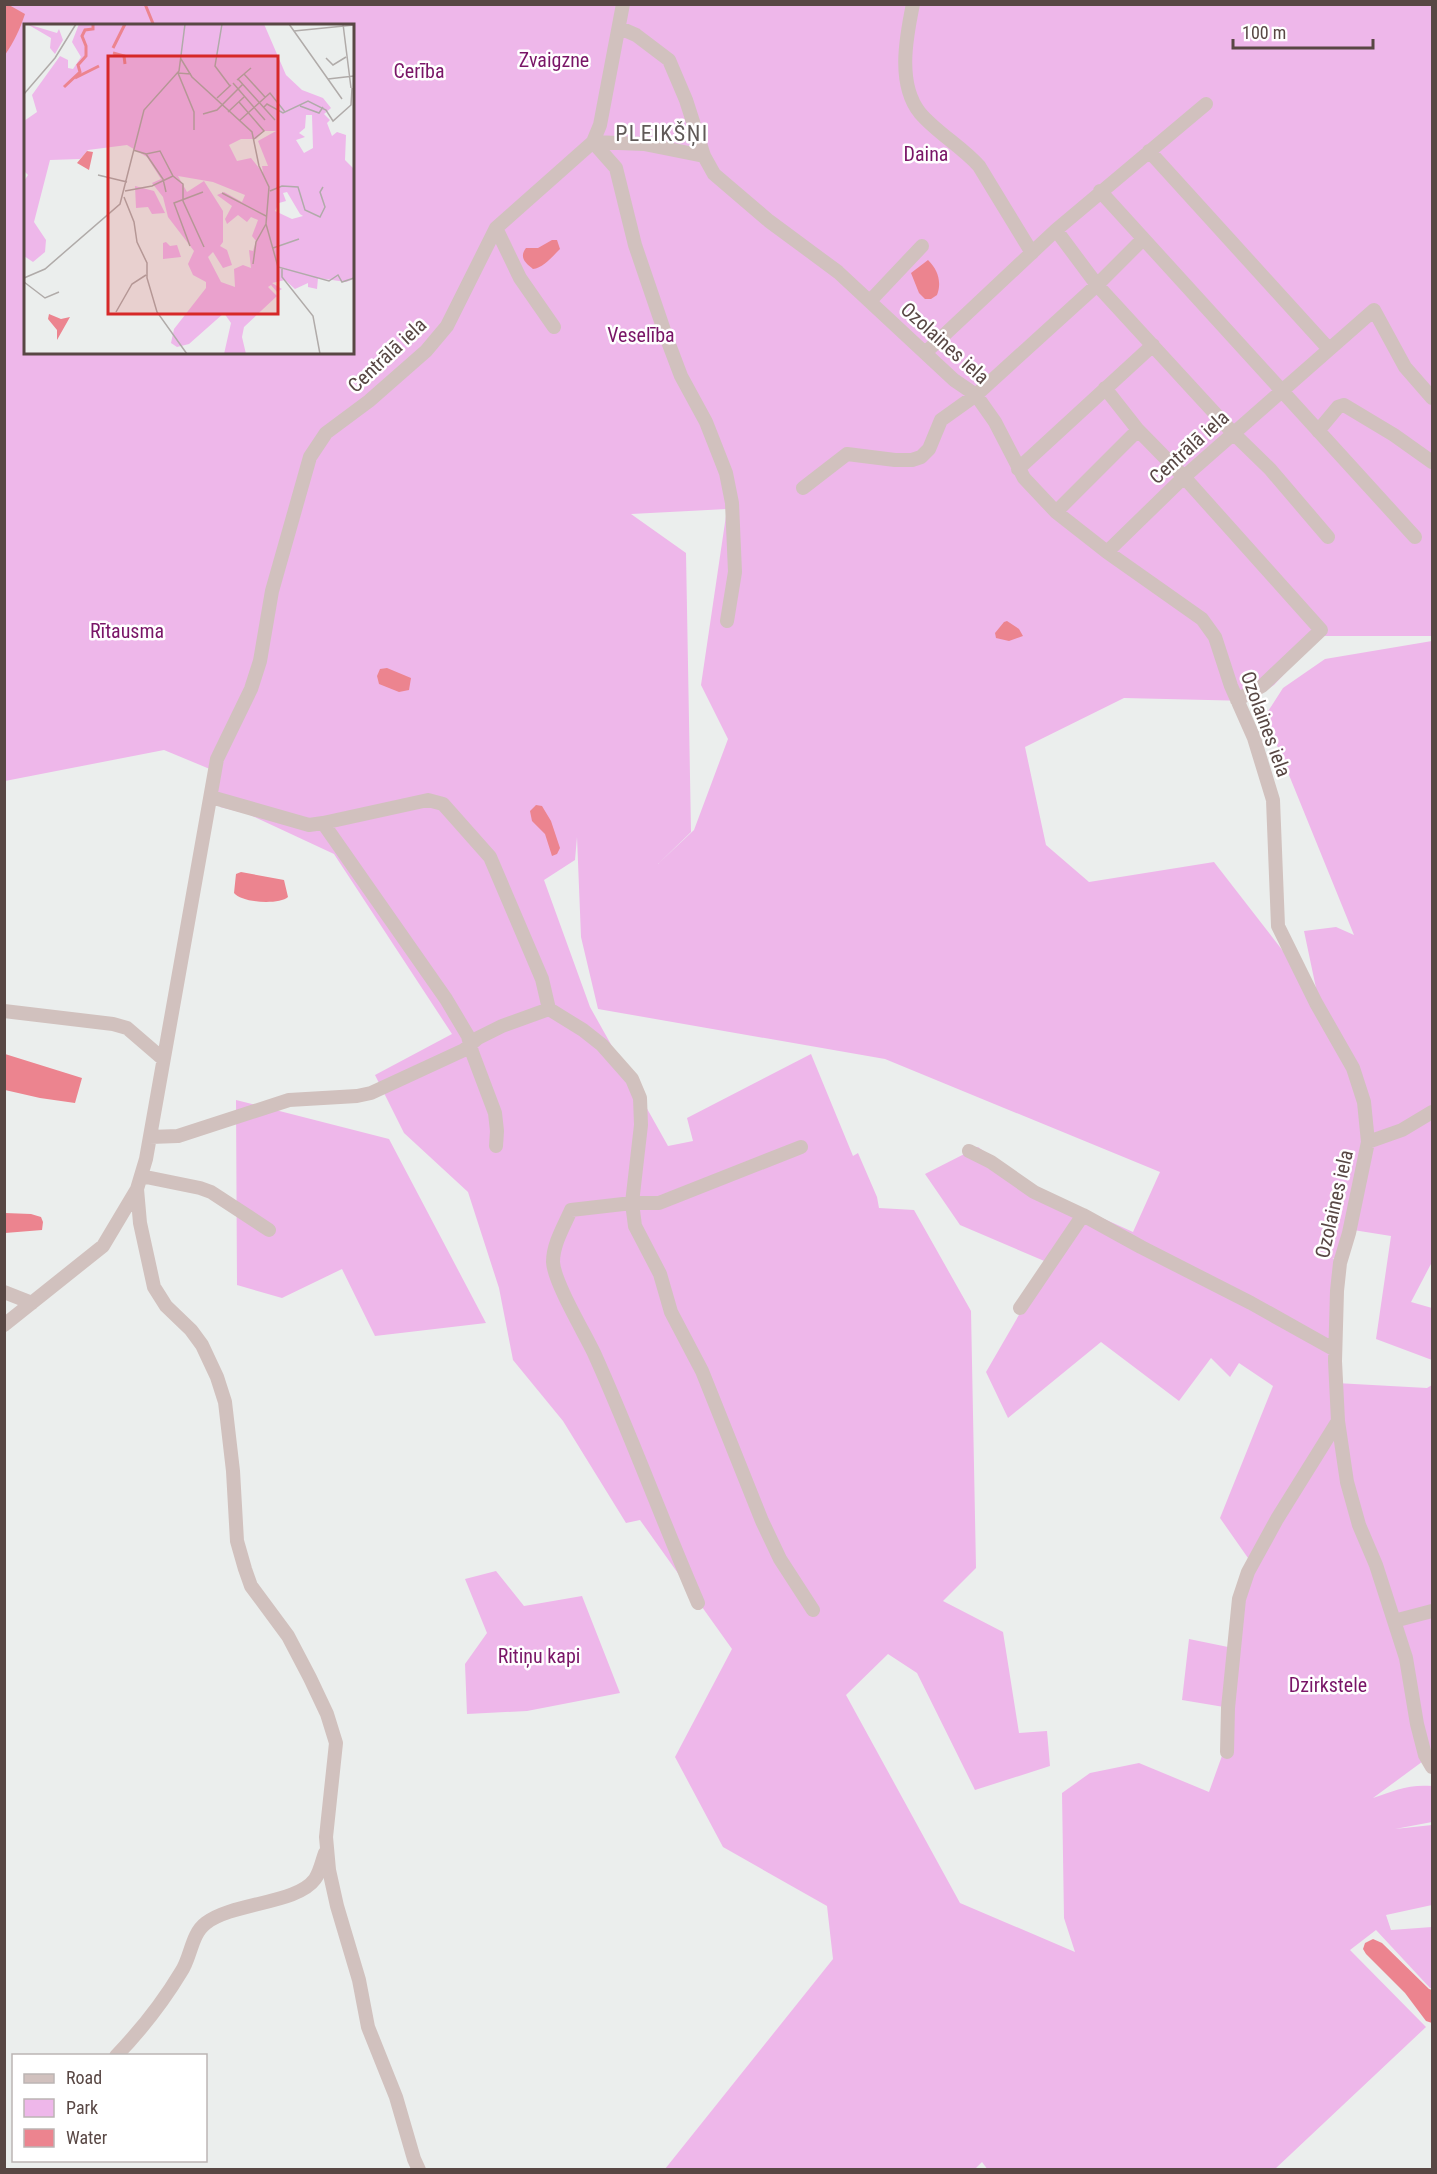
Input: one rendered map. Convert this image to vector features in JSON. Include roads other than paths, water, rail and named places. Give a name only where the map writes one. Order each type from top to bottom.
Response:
[{"type":"street","points":[[593,142],[600,125],[623,4]]},
{"type":"street","points":[[913,4],[906,55],[910,98],[921,113],[968,153],[979,166],[1032,253]]},
{"type":"street","name":"Ozolaines iela","points":[[620,28],[636,35],[669,60],[686,100],[704,156],[714,174],[769,221],[838,272],[954,380],[976,395],[995,422],[1018,469],[1056,512],[1107,552],[1202,619],[1215,637],[1237,700],[1254,738],[1273,800],[1278,926],[1311,994],[1353,1068],[1364,1102],[1368,1142],[1349,1233],[1340,1263],[1337,1291],[1335,1350],[1338,1420],[1347,1482],[1359,1525],[1376,1565],[1406,1658],[1417,1724],[1425,1755],[1432,1767]]},
{"type":"street","points":[[926,353],[1056,230],[1206,104]]},
{"type":"street","points":[[593,142],[644,144],[704,156]]},
{"type":"street","points":[[593,142],[616,168],[635,245],[670,348],[681,376],[706,422],[726,472],[732,503],[735,572],[726,621]]},
{"type":"street","name":"Centrālā iela","points":[[139,1182],[147,1159],[217,759],[251,689],[260,661],[272,591],[310,457],[326,433],[369,401],[426,351],[447,326],[496,228],[593,142]]},
{"type":"street","points":[[1149,151],[1328,348]]},
{"type":"street","points":[[1100,191],[1415,537]]},
{"type":"street","points":[[496,228],[520,278],[554,327]]},
{"type":"street","points":[[1056,230],[1097,285],[1233,433],[1270,469],[1328,537]]},
{"type":"street","points":[[803,488],[847,454],[903,460],[921,457],[929,449],[941,420],[976,395],[1097,285],[1143,239]]},
{"type":"street","points":[[870,301],[922,246]]},
{"type":"street","name":"Centrālā iela","points":[[1107,552],[1184,477],[1282,392],[1328,348],[1374,310],[1405,367],[1432,398]]},
{"type":"street","points":[[1018,469],[1153,345]]},
{"type":"street","points":[[1105,388],[1138,430],[1184,477],[1321,630],[1262,686],[1237,700]]},
{"type":"street","points":[[1318,431],[1338,407],[1344,405],[1394,435],[1432,462]]},
{"type":"street","points":[[1056,512],[1138,430]]},
{"type":"street","points":[[211,797],[309,825],[428,800],[443,804],[490,857],[542,979],[549,1009],[602,1045],[632,1079],[640,1098],[640,1125],[632,1203],[635,1226],[660,1274],[671,1312],[702,1371],[762,1521],[780,1558],[813,1610]]},
{"type":"street","points":[[323,823],[446,999],[468,1036],[495,1113],[496,1146]]},
{"type":"street","points":[[150,1137],[178,1136],[289,1100],[371,1093],[464,1050],[478,1038],[502,1026],[549,1009]]},
{"type":"street","points":[[4,1011],[113,1023],[127,1028],[163,1059]]},
{"type":"street","points":[[1368,1142],[1402,1130],[1432,1112]]},
{"type":"street","points":[[698,1603],[619,1411],[556,1276],[553,1261],[557,1239],[571,1210],[632,1203],[658,1203],[801,1148]]},
{"type":"street","points":[[969,1151],[992,1162],[1034,1192],[1083,1215],[1302,1330],[1335,1350]]},
{"type":"street","points":[[4,1325],[103,1246],[139,1182]]},
{"type":"street","points":[[139,1182],[140,1223],[154,1287],[166,1306],[191,1330],[202,1345],[217,1377],[225,1402],[234,1471],[237,1541],[244,1569],[251,1586],[288,1636],[327,1714],[336,1743],[326,1837],[337,1906],[359,1980],[368,2027],[396,2097],[419,2169]]},
{"type":"street","points":[[139,1182],[200,1188],[211,1192],[269,1230]]},
{"type":"street","points":[[1020,1308],[1083,1215]]},
{"type":"street","points":[[119,1219],[140,1223]]},
{"type":"street","points":[[4,1293],[32,1303]]},
{"type":"street","points":[[1227,1752],[1228,1708],[1239,1599],[1245,1581],[1277,1519],[1338,1420]]},
{"type":"street","points":[[1394,1622],[1432,1611]]},
{"type":"street","points":[[117,2054],[148,2020],[183,1970],[192,1944],[203,1925],[222,1913],[306,1888],[316,1878],[327,1849]]},
{"type":"water","points":[[5,4],[25,14],[5,55]]},
{"type":"water","points":[[552,240],[557,240],[560,249],[544,264],[533,269],[524,260],[523,254],[526,248],[538,248]]},
{"type":"water","points":[[928,260],[937,272],[939,285],[937,295],[931,299],[925,299],[919,293],[911,273]]},
{"type":"water","points":[[1007,621],[1019,629],[1023,636],[1009,641],[996,638],[995,633]]},
{"type":"water","points":[[387,668],[411,678],[409,690],[399,692],[379,684],[377,676],[380,669]]},
{"type":"water","points":[[536,805],[542,806],[551,821],[560,848],[557,854],[552,856],[545,834],[532,821],[530,811]]},
{"type":"water","points":[[241,872],[284,880],[288,897],[269,902],[252,901],[238,896],[234,893],[236,874]]},
{"type":"water","points":[[5,1054],[82,1078],[75,1103],[5,1090]]},
{"type":"water","points":[[5,1213],[31,1214],[41,1217],[42,1230],[5,1233]]},
{"type":"water","points":[[1373,1939],[1382,1943],[1432,1990],[1432,2023],[1426,2021],[1405,1993],[1366,1954],[1363,1949],[1365,1943]]},
{"type":"waterway","points":[[145,4],[153,24]]},
{"type":"district","name":"PLEIKŠŅI","points":[[662,133]]},
{"type":"park label","name":"Zvaigzne","points":[[554,60]]},
{"type":"park label","name":"Cerība","points":[[419,71]]},
{"type":"park label","name":"Daina","points":[[926,154]]},
{"type":"park label","name":"Veselība","points":[[641,335]]},
{"type":"park label","name":"Rītausma","points":[[127,631]]},
{"type":"park label","name":"Ritiņu kapi","points":[[539,1656]]},
{"type":"park label","name":"Dzirkstele","points":[[1328,1685]]}]
